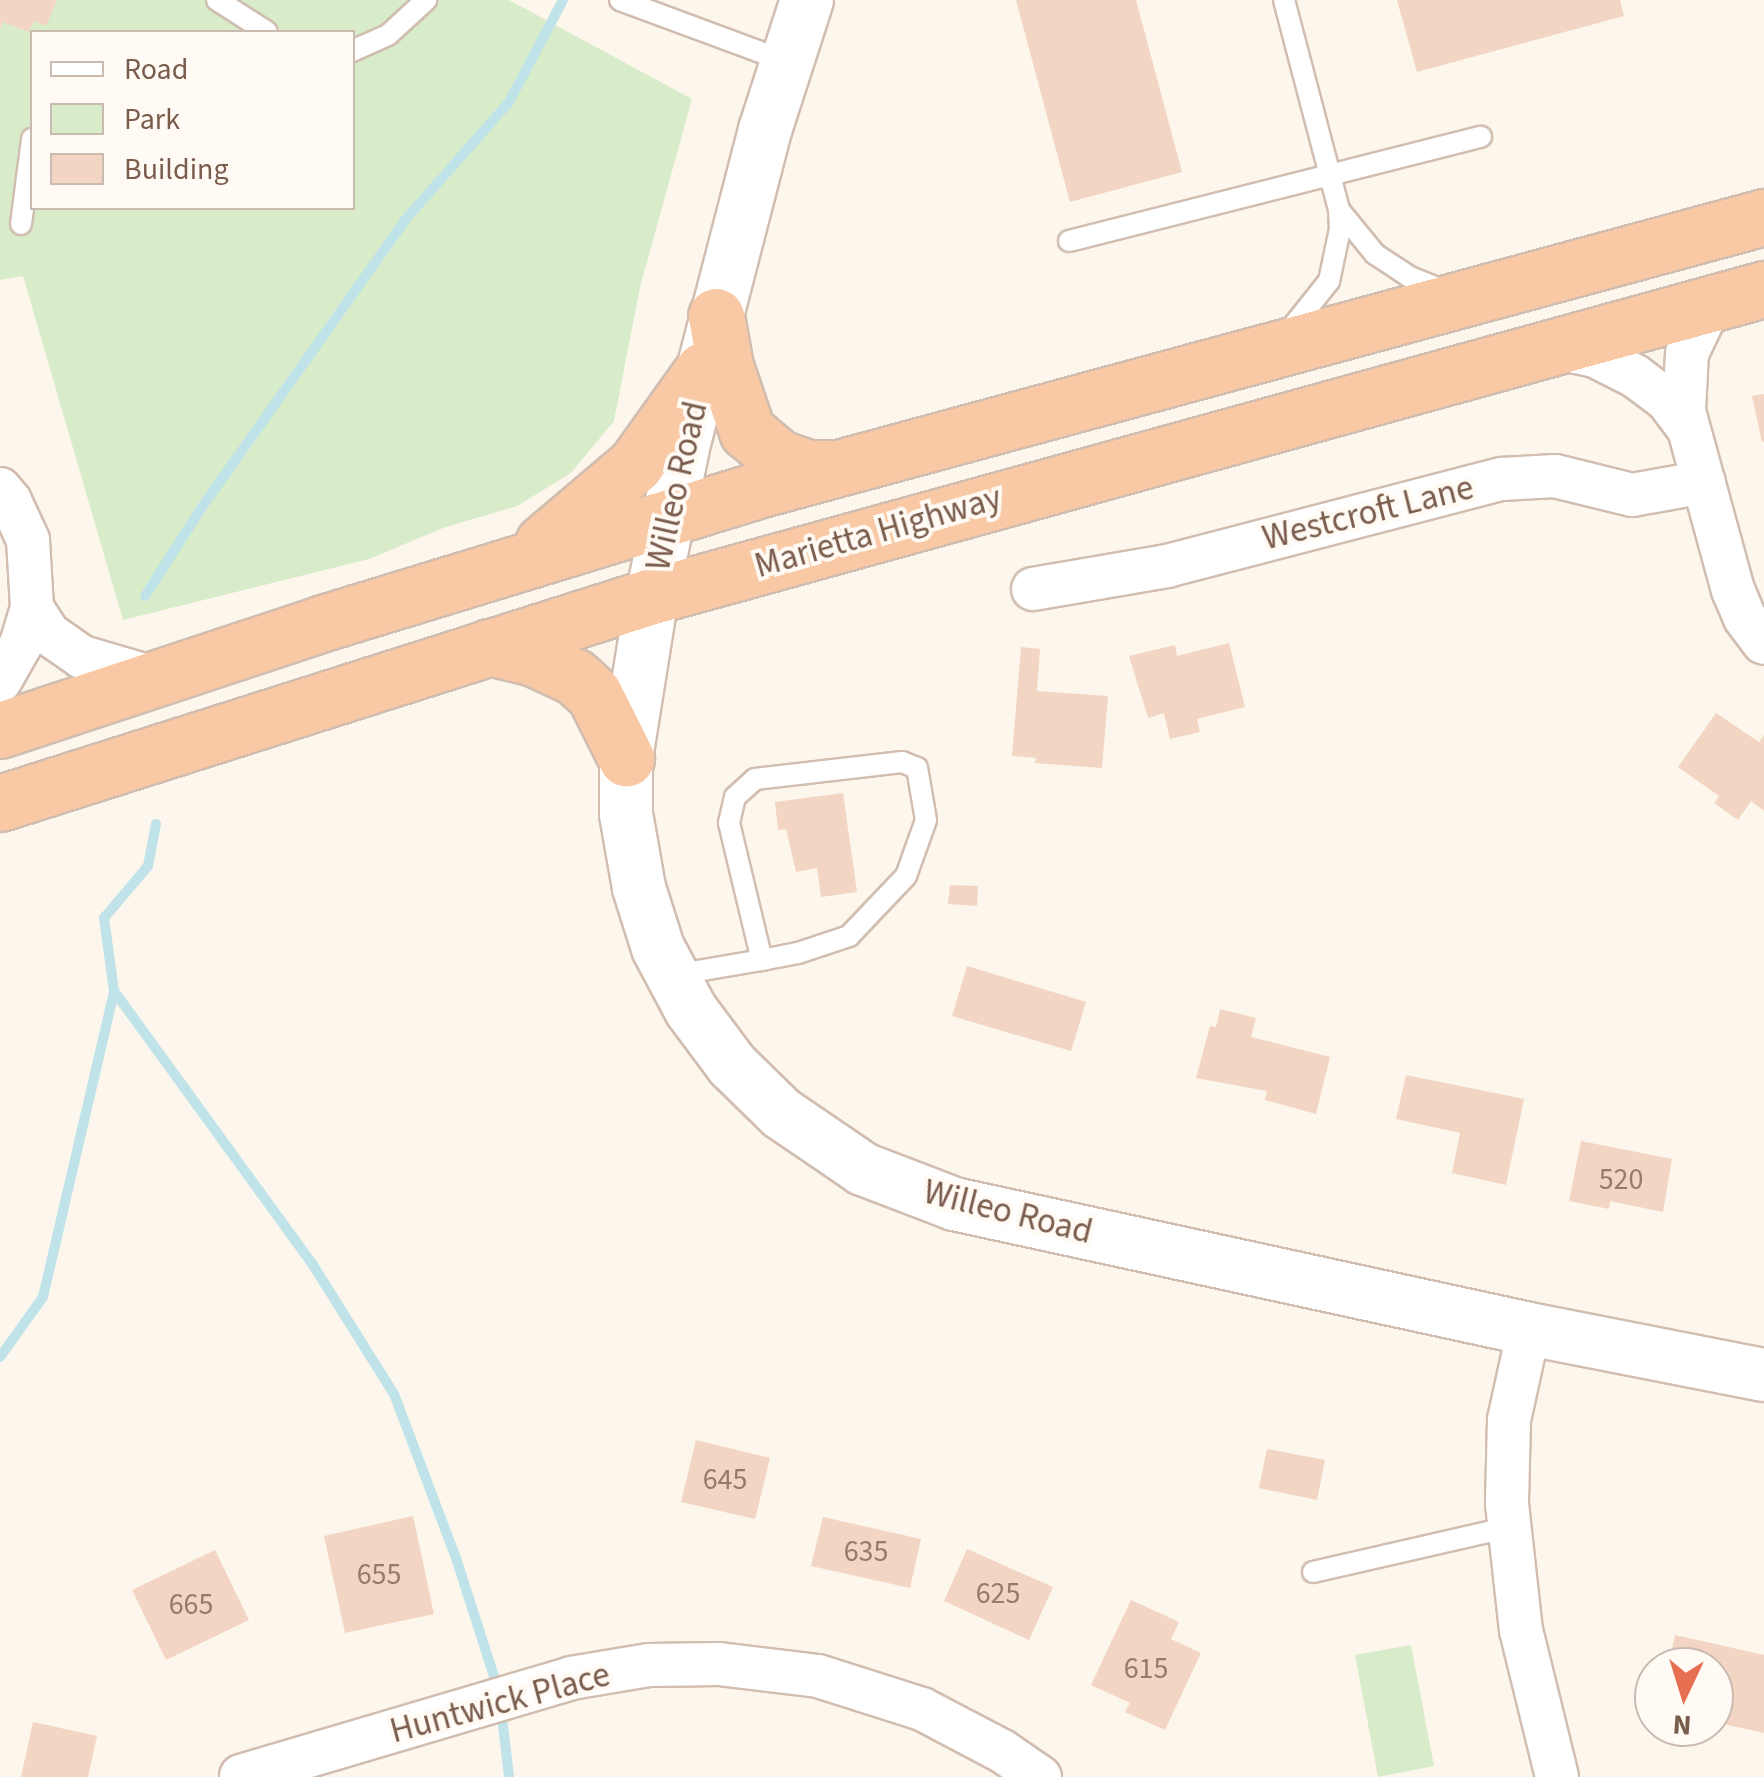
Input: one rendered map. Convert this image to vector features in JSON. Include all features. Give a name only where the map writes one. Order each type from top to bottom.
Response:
[{"type":"highway","name":"Marietta Highway","points":[[0,730],[151,678],[834,468],[1764,217]]},
{"type":"highway","name":"Marietta Highway","points":[[0,803],[652,596],[1764,289]]},
{"type":"highway","points":[[716,316],[730,382],[747,431],[779,458],[808,468],[834,468]]},
{"type":"highway","points":[[516,564],[635,466],[703,370]]},
{"type":"highway","points":[[489,646],[534,658],[575,677],[594,694],[626,758]]},
{"type":"street","name":"Willeo Road","points":[[807,0],[703,370],[652,596],[626,758],[626,814],[638,888],[658,948],[691,1010],[732,1065],[781,1113],[863,1168],[954,1204],[1529,1329],[1764,1375]]},
{"type":"street","points":[[1711,304],[1687,353],[1683,396],[1732,590],[1764,643]]},
{"type":"street","points":[[1550,347],[1595,356],[1636,376],[1667,400],[1688,427]]},
{"type":"street","name":"Westcroft Lane","points":[[1033,590],[1167,566],[1502,479],[1555,476],[1632,494],[1704,482]]},
{"type":"street","points":[[0,489],[10,500],[28,540],[32,608],[20,644],[0,681]]},
{"type":"street","points":[[32,608],[49,634],[82,657],[151,678]]},
{"type":"street","points":[[1529,1329],[1509,1420],[1510,1527],[1521,1630],[1557,1777]]},
{"type":"street","name":"Huntwick Place","points":[[241,1776],[571,1678],[650,1665],[719,1664],[818,1676],[922,1709],[1002,1751],[1040,1777]]},
{"type":"lane","points":[[217,0],[264,30]]},
{"type":"lane","points":[[355,50],[388,34],[426,0]]},
{"type":"lane","points":[[620,0],[787,62]]},
{"type":"lane","points":[[1268,350],[1306,314],[1329,281],[1339,246],[1340,210],[1284,0]]},
{"type":"lane","points":[[1069,241],[1481,137]]},
{"type":"lane","points":[[22,224],[30,156]]},
{"type":"lane","points":[[1340,210],[1360,241],[1386,262],[1410,277],[1464,296]]},
{"type":"lane","points":[[672,976],[762,960],[849,936],[906,876],[926,820],[917,768],[902,762],[755,780],[735,797],[729,823],[762,960]]},
{"type":"lane","points":[[1313,1572],[1510,1527]]},
{"type":"green space","points":[[0,0],[509,0],[692,99],[640,287],[614,421],[571,473],[517,506],[443,528],[369,559],[123,620],[23,276],[0,280]]},
{"type":"green space","points":[[1411,1645],[1434,1766],[1378,1777],[1355,1655]]},
{"type":"building","points":[[0,0],[57,0],[46,26],[34,21],[29,32],[3,22],[0,29]]},
{"type":"building","points":[[1016,0],[1136,0],[1182,172],[1070,202]]},
{"type":"building","points":[[1397,0],[1620,0],[1624,16],[1417,72]]},
{"type":"building","points":[[1764,394],[1764,442],[1762,442],[1752,396]]},
{"type":"building","points":[[1229,643],[1245,707],[1197,719],[1200,732],[1170,739],[1164,713],[1148,718],[1129,656],[1175,645],[1177,656]]},
{"type":"building","points":[[1021,647],[1040,649],[1037,691],[1108,696],[1102,768],[1035,763],[1036,758],[1012,756]]},
{"type":"building","points":[[1716,713],[1759,742],[1764,735],[1764,811],[1751,801],[1738,820],[1714,803],[1719,796],[1678,767]]},
{"type":"building","points":[[843,793],[857,892],[821,897],[817,868],[796,872],[786,829],[778,830],[775,802]]},
{"type":"building","points":[[950,885],[978,886],[977,906],[948,904]]},
{"type":"building","points":[[967,966],[1086,1002],[1071,1051],[952,1016]]},
{"type":"building","points":[[1220,1009],[1256,1018],[1251,1037],[1330,1057],[1316,1114],[1265,1100],[1267,1091],[1196,1078],[1210,1026],[1216,1027]]},
{"type":"building","points":[[1406,1075],[1524,1099],[1506,1185],[1452,1173],[1460,1133],[1396,1119]]},
{"type":"building","points":[[1581,1141],[1672,1159],[1663,1212],[1610,1201],[1609,1209],[1569,1201]]},
{"type":"building","points":[[696,1440],[770,1458],[755,1519],[681,1502]]},
{"type":"building","points":[[1267,1449],[1325,1460],[1317,1500],[1259,1488]]},
{"type":"building","points":[[413,1516],[434,1614],[345,1633],[324,1536]]},
{"type":"building","points":[[823,1517],[921,1539],[910,1588],[811,1566]]},
{"type":"building","points":[[967,1549],[1053,1587],[1029,1640],[944,1601]]},
{"type":"building","points":[[215,1550],[249,1620],[166,1660],[132,1590]]},
{"type":"building","points":[[1131,1600],[1179,1622],[1171,1639],[1201,1653],[1165,1730],[1125,1712],[1130,1703],[1091,1685]]},
{"type":"building","points":[[1675,1635],[1728,1647],[1672,1647]]},
{"type":"building","points":[[1734,1648],[1764,1655],[1764,1733],[1734,1726]]},
{"type":"building","points":[[33,1722],[97,1736],[88,1777],[21,1777]]},
{"type":"waterway","points":[[145,596],[202,507],[405,220],[509,102],[563,0]]},
{"type":"waterway","points":[[156,824],[148,866],[104,918],[114,991],[313,1265],[394,1394],[456,1558],[499,1692]]},
{"type":"waterway","points":[[0,1357],[43,1297],[114,991]]},
{"type":"waterway","points":[[501,1708],[509,1777]]}]
